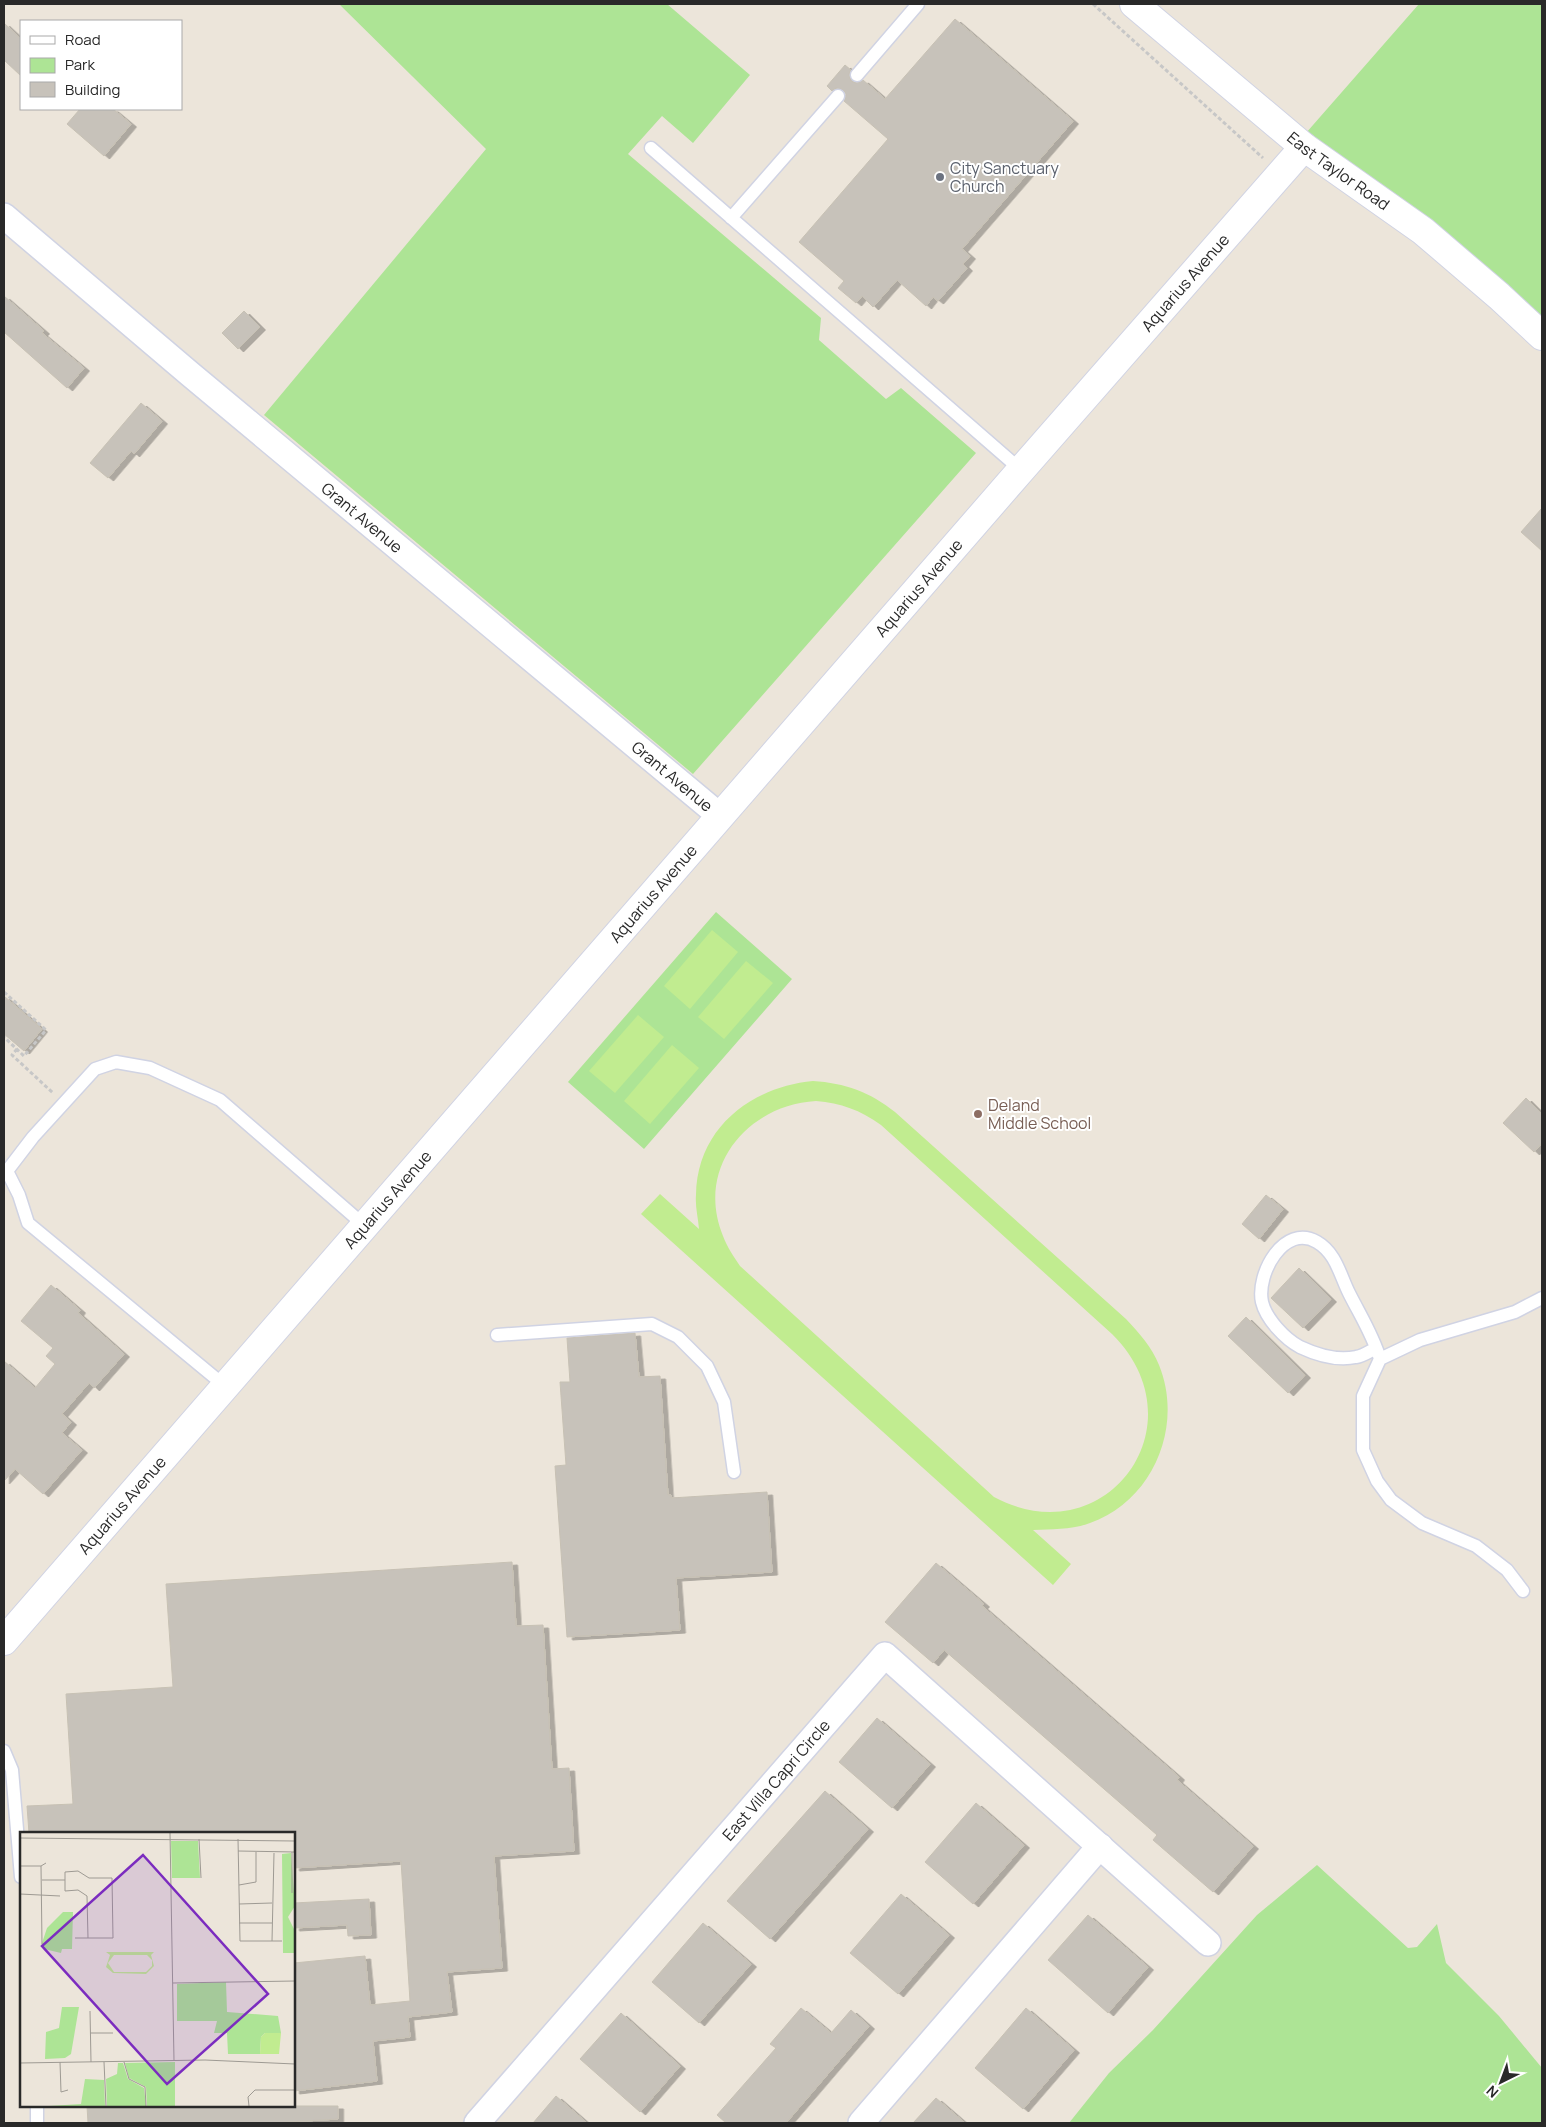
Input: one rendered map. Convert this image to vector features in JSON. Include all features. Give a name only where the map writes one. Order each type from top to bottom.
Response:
[{"type":"street","name":"East Taylor Road","points":[[1134,4],[1304,147],[1423,231],[1493,290],[1542,336]]},
{"type":"street","name":"Aquarius Avenue","points":[[4,1641],[1304,147]]},
{"type":"street","name":"Grant Avenue","points":[[4,216],[190,374],[720,816]]},
{"type":"street","name":"East Villa Capri Circle","points":[[477,2123],[884,1654],[1208,1943]]},
{"type":"street","points":[[861,2123],[1100,1846]]},
{"type":"lane","points":[[857,75],[918,4]]},
{"type":"lane","points":[[731,218],[838,96]]},
{"type":"lane","points":[[651,148],[1021,470]]},
{"type":"lane","points":[[225,1386],[28,1223],[19,1195],[7,1171],[64,1103],[95,1069],[116,1062],[150,1068],[220,1100],[364,1226]]},
{"type":"lane","points":[[1523,1591],[1507,1570],[1476,1546],[1422,1523],[1390,1500],[1377,1481],[1363,1450],[1363,1396],[1378,1353],[1338,1266],[1324,1248],[1306,1238],[1292,1239],[1283,1244],[1270,1263],[1263,1283],[1261,1300],[1268,1318],[1294,1343],[1315,1354],[1338,1358],[1378,1353],[1515,1312],[1542,1298]]},
{"type":"lane","points":[[497,1335],[652,1324],[678,1337],[707,1366],[724,1402],[734,1472]]},
{"type":"lane","points":[[4,1751],[12,1770],[20,1865]]},
{"type":"lane","points":[[36,2107],[38,2123]]},
{"type":"path","points":[[1093,4],[1267,162]]},
{"type":"path","points":[[4,992],[46,1030],[24,1056],[4,1037]]},
{"type":"path","points":[[17,1049],[12,1055],[64,1103]]},
{"type":"green space","points":[[339,4],[667,4],[750,75],[693,143],[662,116],[628,154],[821,318],[819,340],[886,399],[901,388],[976,453],[693,774],[264,415],[486,149]]},
{"type":"green space","points":[[1419,4],[1542,4],[1542,320],[1306,133]]},
{"type":"green space","points":[[716,912],[792,979],[644,1149],[568,1082]]},
{"type":"green space","points":[[712,930],[738,952],[690,1009],[664,986]]},
{"type":"green space","points":[[746,961],[773,983],[724,1039],[698,1017]]},
{"type":"green space","points":[[638,1015],[664,1037],[615,1093],[589,1071]]},
{"type":"green space","points":[[672,1045],[699,1068],[650,1124],[624,1101]]},
{"type":"green space","points":[[813,1081],[846,1086],[867,1094],[886,1105],[1126,1319],[1153,1352],[1166,1388],[1168,1412],[1165,1436],[1158,1459],[1146,1479],[1131,1498],[1112,1512],[1090,1523],[1076,1527],[1033,1530],[1071,1564],[1053,1585],[641,1214],[660,1194],[699,1229],[696,1199],[699,1171],[706,1150],[717,1131],[732,1115],[749,1102],[769,1092],[790,1085]],"holes":[[[816,1101],[850,1108],[866,1115],[881,1125],[1112,1334],[1138,1369],[1148,1406],[1144,1441],[1129,1472],[1105,1496],[1072,1510],[1035,1511],[994,1497],[740,1266],[723,1236],[716,1211],[716,1187],[722,1164],[733,1144],[749,1128],[768,1114],[791,1105]]]},
{"type":"green space","points":[[1317,1865],[1408,1948],[1417,1947],[1437,1924],[1446,1963],[1499,2016],[1542,2068],[1542,2123],[1069,2123],[1109,2073],[1153,2030],[1257,1915]]},
{"type":"building","name":"City Sanctuary Church","points":[[955,19],[1073,121],[962,249],[970,256],[963,264],[967,268],[938,301],[933,297],[926,306],[897,280],[873,307],[862,296],[856,303],[838,288],[844,281],[799,242],[888,139],[844,101],[846,94],[843,90],[836,88],[832,91],[827,86],[845,65],[851,70],[849,74],[851,81],[856,83],[863,80],[885,99]]},
{"type":"building","points":[[4,23],[20,38],[20,75],[4,60]]},
{"type":"building","points":[[79,110],[114,110],[131,124],[104,156],[67,124]]},
{"type":"building","points":[[4,296],[44,331],[42,333],[84,368],[67,388],[4,332]]},
{"type":"building","points":[[244,311],[260,327],[238,349],[222,333]]},
{"type":"building","points":[[141,403],[162,421],[134,454],[131,451],[108,478],[90,463]]},
{"type":"building","points":[[1542,508],[1542,551],[1521,532]]},
{"type":"building","points":[[4,996],[42,1029],[24,1051],[4,1034]]},
{"type":"building","points":[[1526,1098],[1542,1114],[1542,1143],[1534,1152],[1503,1123]]},
{"type":"building","points":[[1266,1195],[1283,1209],[1259,1239],[1242,1224]]},
{"type":"building","points":[[1299,1268],[1331,1299],[1303,1328],[1271,1298]]},
{"type":"building","points":[[51,1285],[80,1310],[78,1313],[124,1354],[94,1388],[89,1383],[62,1414],[71,1422],[62,1433],[82,1450],[43,1494],[15,1469],[4,1481],[4,1361],[35,1388],[55,1364],[46,1356],[53,1348],[21,1321]]},
{"type":"building","points":[[1246,1317],[1305,1375],[1288,1393],[1228,1336]]},
{"type":"building","points":[[635,1333],[639,1377],[660,1376],[668,1495],[671,1495],[671,1498],[767,1492],[772,1572],[676,1578],[680,1630],[567,1637],[555,1466],[566,1465],[560,1382],[570,1382],[567,1338]]},
{"type":"building","points":[[512,1562],[516,1626],[543,1625],[552,1769],[569,1768],[574,1851],[494,1856],[502,1968],[447,1972],[452,2012],[408,2017],[410,2037],[373,2041],[377,2081],[295,2091],[295,1963],[365,1956],[370,2005],[410,2001],[401,1861],[295,1868],[295,1832],[29,1832],[27,1806],[73,1804],[66,1694],[173,1687],[166,1584]]},
{"type":"building","points":[[936,1563],[984,1604],[982,1606],[1179,1777],[1177,1780],[1253,1846],[1213,1892],[1153,1840],[1157,1835],[944,1650],[933,1663],[885,1622]]},
{"type":"building","points":[[877,1718],[930,1764],[892,1808],[839,1762]]},
{"type":"building","points":[[825,1791],[868,1829],[770,1939],[727,1901]]},
{"type":"building","points":[[976,1803],[1024,1845],[973,1904],[925,1862]]},
{"type":"building","points":[[901,1894],[949,1935],[898,1994],[850,1953]]},
{"type":"building","points":[[369,1899],[371,1935],[348,1936],[347,1925],[295,1928],[295,1903]]},
{"type":"building","points":[[1088,1915],[1148,1967],[1108,2013],[1048,1960]]},
{"type":"building","points":[[703,1923],[751,1964],[699,2023],[652,1982]]},
{"type":"building","points":[[801,2008],[831,2033],[851,2010],[869,2026],[786,2123],[726,2123],[717,2115],[776,2048],[770,2044]]},
{"type":"building","points":[[1026,2008],[1074,2050],[1023,2109],[975,2068]]},
{"type":"building","points":[[621,2013],[680,2066],[640,2112],[580,2059]]},
{"type":"building","points":[[556,2096],[587,2123],[533,2123]]},
{"type":"building","points":[[936,2098],[965,2123],[913,2123]]},
{"type":"building","points":[[338,2106],[338,2119],[272,2123],[88,2123],[87,2107]]},
{"type":"place","name":"City Sanctuary Church","points":[[940,177]]},
{"type":"place","name":"Deland Middle School","points":[[978,1114]]}]
